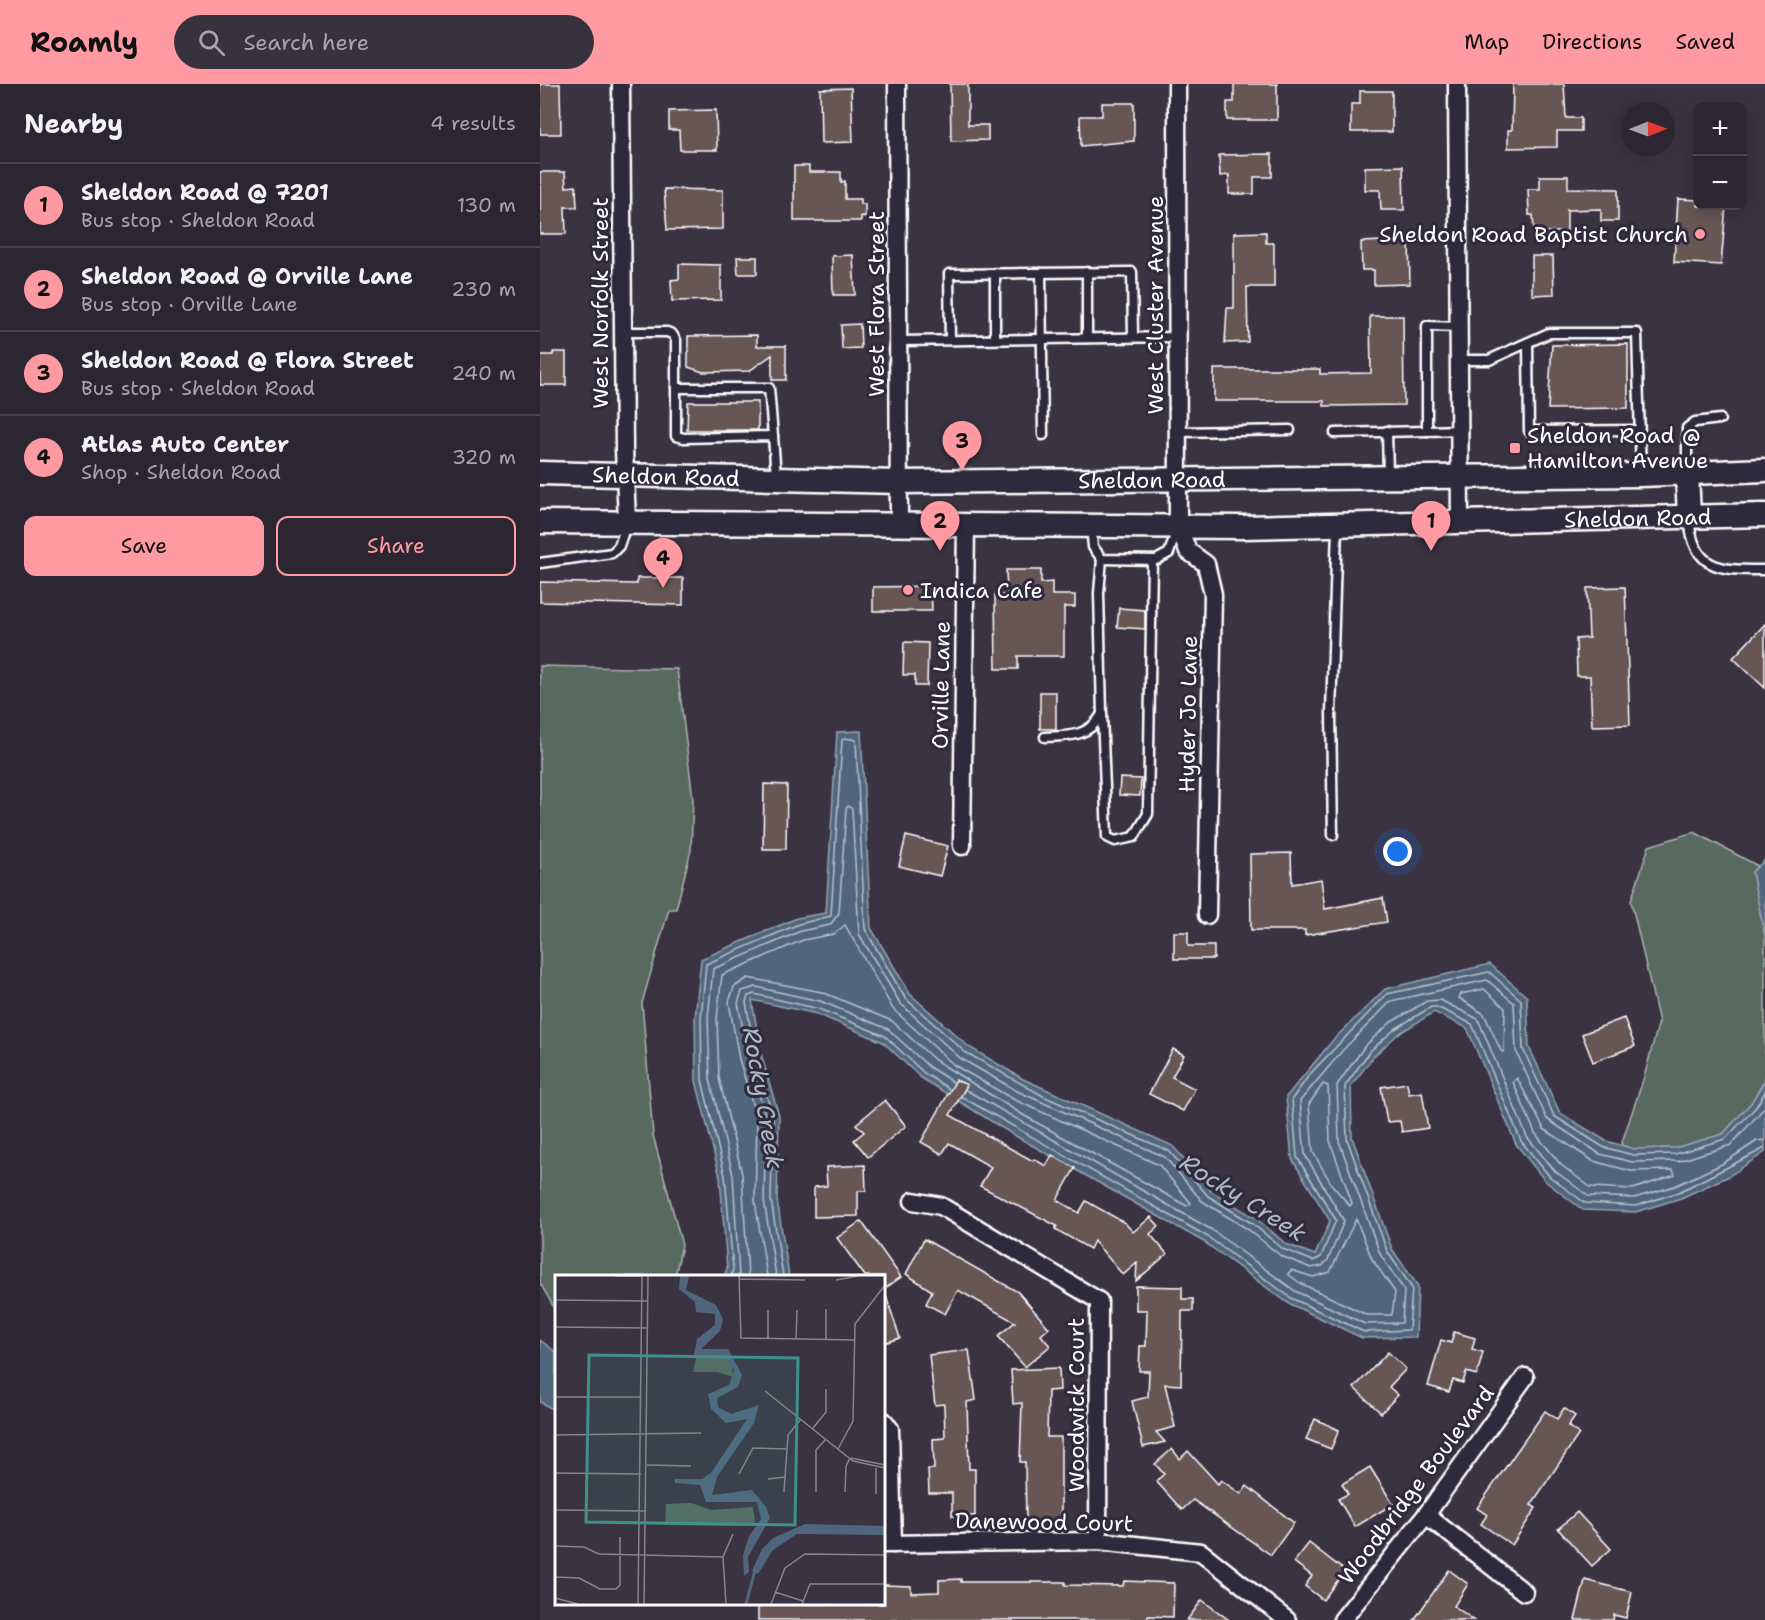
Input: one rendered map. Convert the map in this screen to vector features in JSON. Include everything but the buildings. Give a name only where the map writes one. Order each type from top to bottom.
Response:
[{"type":"main road","name":"Sheldon Road","points":[[540,473],[624,473],[899,482],[1641,475],[1765,470]]},
{"type":"main road","points":[[1688,472],[1689,517]]},
{"type":"main road","name":"Sheldon Road","points":[[540,522],[1178,525],[1460,523],[1765,515]]},
{"type":"street","name":"West Norfolk Street","points":[[621,84],[624,473],[627,521]]},
{"type":"street","name":"West Flora Street","points":[[897,84],[899,524]]},
{"type":"street","name":"West Cluster Avenue","points":[[1177,84],[1178,525]]},
{"type":"street","points":[[1456,84],[1460,523]]},
{"type":"street","name":"Orville Lane","points":[[962,846],[966,524]]},
{"type":"street","name":"Hyder Jo Lane","points":[[1178,525],[1188,551],[1206,564],[1213,594],[1207,915]]},
{"type":"street","name":"Woodwick Court","points":[[913,1201],[940,1206],[1099,1301],[1098,1541]]},
{"type":"street","name":"Woodbridge Boulevard","points":[[1342,1620],[1426,1515],[1525,1377]]},
{"type":"street","points":[[885,1422],[890,1429],[888,1544]]},
{"type":"street","points":[[1426,1515],[1524,1592]]},
{"type":"street","name":"Danewood Court","points":[[888,1544],[1098,1541],[1201,1552],[1287,1620]]},
{"type":"lane","points":[[1087,272],[1087,338]]},
{"type":"lane","points":[[950,340],[949,274],[995,273],[1132,272],[1133,337]]},
{"type":"lane","points":[[995,273],[995,339]]},
{"type":"lane","points":[[1041,273],[1043,435]]},
{"type":"lane","points":[[1427,430],[1427,326],[1459,327]]},
{"type":"lane","points":[[623,332],[672,334],[676,340],[676,436],[684,438],[773,436]]},
{"type":"lane","points":[[1459,360],[1489,360],[1549,333],[1637,333],[1641,475]]},
{"type":"lane","points":[[899,341],[1178,337]]},
{"type":"lane","points":[[1528,343],[1529,431],[1639,430]]},
{"type":"lane","points":[[676,388],[769,388],[777,479]]},
{"type":"lane","points":[[1688,472],[1688,428],[1695,422],[1720,418]]},
{"type":"lane","points":[[1178,432],[1290,430]]},
{"type":"lane","points":[[1335,433],[1460,430]]},
{"type":"lane","points":[[1387,431],[1388,478]]},
{"type":"lane","points":[[1689,517],[1690,532],[1708,562],[1723,570],[1765,570]]},
{"type":"lane","points":[[540,563],[612,553],[620,546],[627,521]]},
{"type":"lane","points":[[1333,835],[1331,712],[1338,524]]},
{"type":"lane","points":[[1091,525],[1092,547],[1102,559],[1099,593],[1107,837],[1115,841],[1134,837],[1148,814],[1152,560]]},
{"type":"lane","points":[[1102,559],[1152,560],[1169,553],[1178,525]]},
{"type":"lane","points":[[1045,737],[1079,735],[1095,726],[1102,714]]},
{"type":"green space","points":[[540,666],[677,669],[693,799],[691,850],[676,909],[669,909],[642,1003],[653,1135],[682,1245],[675,1275],[555,1275],[555,1309],[540,1283]]},
{"type":"green space","points":[[1694,832],[1758,866],[1752,872],[1765,936],[1765,1080],[1751,1103],[1723,1134],[1675,1148],[1634,1149],[1621,1145],[1644,1077],[1659,1022],[1631,901],[1649,846]]},
{"type":"water","name":"Rocky Creek","points":[[861,731],[871,928],[910,994],[969,1047],[1023,1079],[1173,1146],[1211,1191],[1257,1219],[1286,1244],[1315,1255],[1330,1221],[1292,1159],[1286,1097],[1333,1040],[1385,989],[1490,964],[1527,997],[1529,1047],[1560,1113],[1606,1141],[1634,1149],[1675,1148],[1723,1134],[1751,1103],[1765,1080],[1765,1152],[1729,1176],[1681,1198],[1636,1212],[1583,1210],[1545,1181],[1516,1144],[1467,1028],[1434,1012],[1398,1034],[1374,1056],[1351,1086],[1352,1137],[1392,1249],[1418,1286],[1416,1337],[1362,1338],[1288,1303],[1204,1242],[1012,1134],[921,1078],[883,1042],[817,1014],[752,1000],[761,1054],[779,1116],[777,1200],[789,1275],[724,1275],[727,1269],[720,1177],[696,1081],[695,1018],[701,959],[797,918],[826,913],[837,732]]},
{"type":"water","points":[[1765,860],[1765,936],[1752,872]]},
{"type":"water","points":[[540,1340],[555,1351],[555,1410],[540,1402]]},
{"type":"place","name":"Sheldon Road Baptist Church","points":[[1700,234]]},
{"type":"place","name":"Sheldon Road @ Hamilton Avenue","points":[[1515,448]]},
{"type":"place","name":"Sheldon Road @ Flora Street","points":[[962,471]]},
{"type":"place","name":"Sheldon Road @ Orville Lane","points":[[940,551]]},
{"type":"place","name":"Sheldon Road @ 7201","points":[[1431,551]]},
{"type":"place","name":"Atlas Auto Center","points":[[663,588]]},
{"type":"place","name":"Indica Cafe","points":[[908,590]]}]
